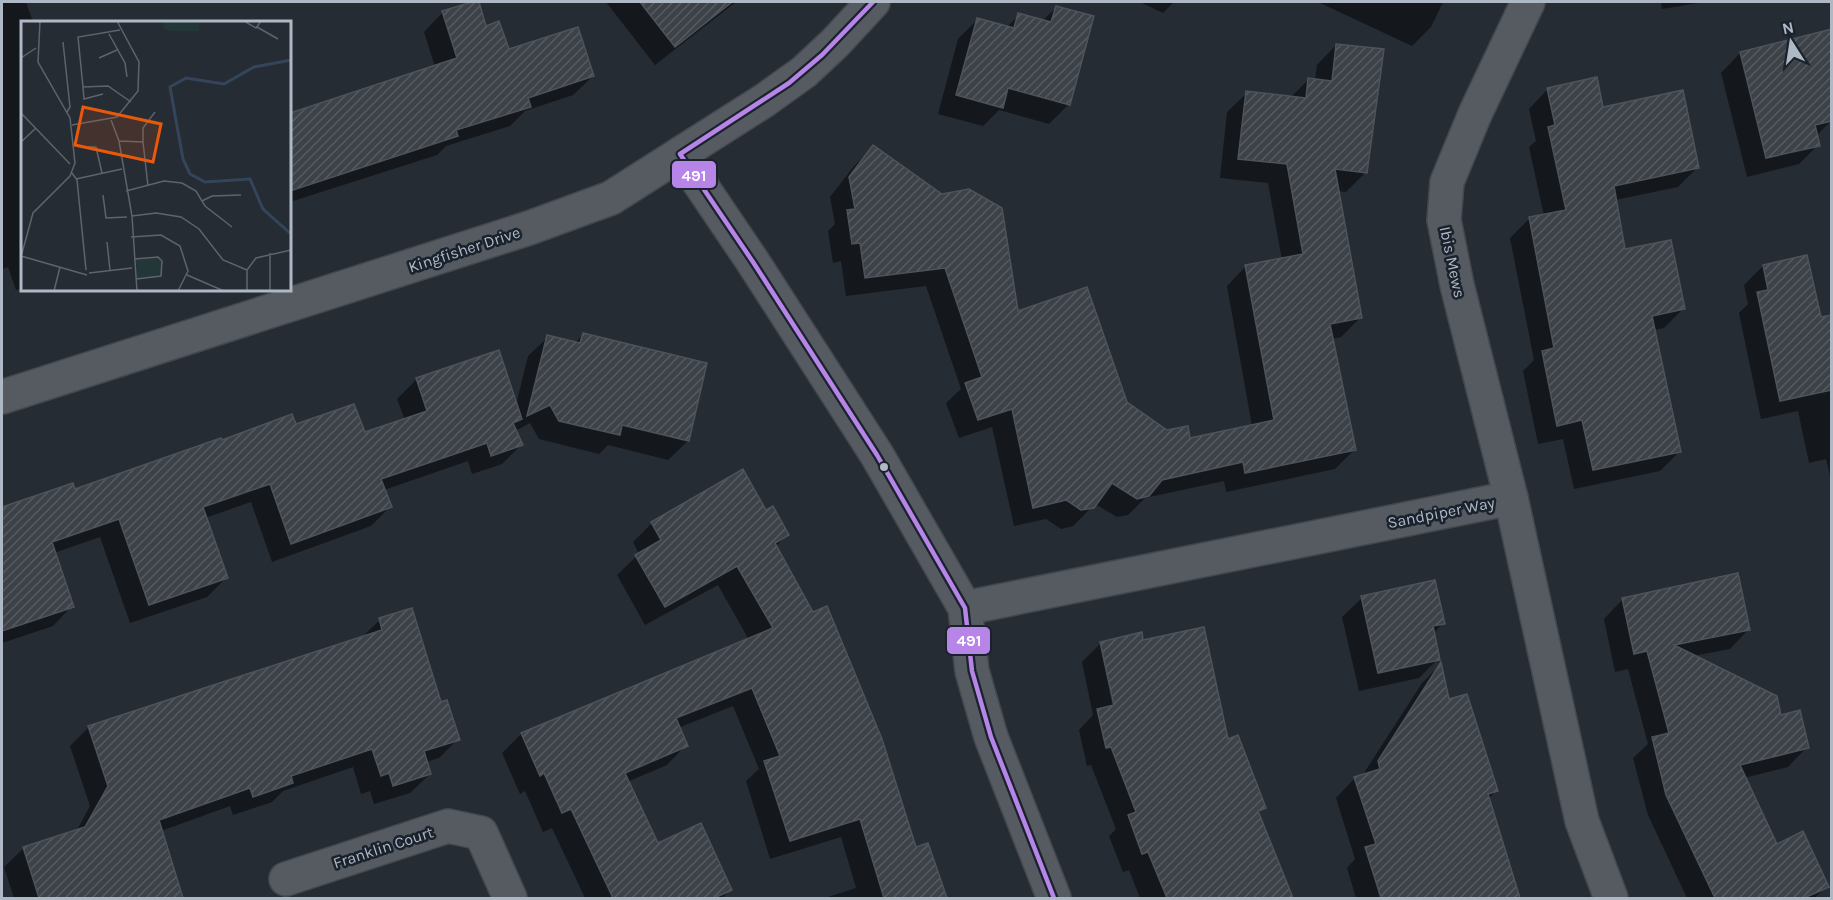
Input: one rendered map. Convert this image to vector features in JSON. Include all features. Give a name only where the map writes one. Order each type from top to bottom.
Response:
[{"type":"street","name":"Kingfisher Drive","points":[[2,397],[529,228],[611,198],[765,100],[804,72],[873,2]]},
{"type":"street","name":"Ibis Mews","points":[[1511,498],[1457,285],[1444,220],[1447,182],[1475,114],[1528,2]]},
{"type":"street","points":[[680,154],[760,271],[877,455],[965,608],[972,671],[991,736],[1054,898]]},
{"type":"street","name":"Sandpiper Way","points":[[965,608],[1511,498],[1582,822],[1611,898]]},
{"type":"street","name":"Franklin Court","points":[[286,879],[448,826],[481,833],[510,898]]},
{"type":"building","points":[[479,2],[486,26],[499,21],[509,49],[578,27],[594,76],[528,98],[531,107],[456,130],[458,136],[291,191],[291,113],[457,58],[442,11]]},
{"type":"building","points":[[640,2],[732,2],[675,47]]},
{"type":"building","points":[[1056,6],[1094,16],[1070,105],[1008,88],[1003,108],[956,95],[977,18],[1014,28],[1018,13],[1051,22]]},
{"type":"building","points":[[1832,29],[1832,121],[1815,125],[1820,146],[1766,158],[1740,52]]},
{"type":"building","points":[[1336,44],[1384,49],[1367,173],[1335,169],[1362,318],[1330,324],[1356,450],[1245,473],[1243,462],[1162,480],[1149,496],[1137,499],[1112,483],[1094,508],[1081,510],[1066,500],[1033,508],[1012,409],[978,420],[965,383],[982,377],[945,268],[865,278],[860,243],[852,244],[847,210],[855,209],[849,177],[873,145],[942,194],[969,189],[1002,208],[1018,311],[1087,287],[1127,402],[1167,430],[1188,426],[1190,438],[1274,420],[1245,265],[1303,254],[1287,164],[1238,159],[1246,91],[1306,98],[1308,78],[1332,81]]},
{"type":"building","points":[[1597,77],[1603,107],[1683,90],[1699,168],[1614,186],[1625,249],[1671,240],[1685,309],[1652,316],[1681,452],[1593,470],[1582,420],[1557,426],[1542,351],[1554,348],[1529,217],[1566,210],[1548,127],[1555,125],[1547,88]]},
{"type":"building","points":[[1807,255],[1821,317],[1832,315],[1832,390],[1780,401],[1757,292],[1768,290],[1763,265]]},
{"type":"building","points":[[583,333],[707,363],[689,441],[622,425],[620,435],[559,421],[550,405],[527,416],[547,335],[580,343]]},
{"type":"building","points":[[499,350],[522,419],[513,423],[523,445],[491,456],[487,443],[381,479],[392,507],[291,544],[270,484],[203,507],[228,578],[149,605],[119,519],[52,542],[74,607],[2,631],[2,507],[73,483],[75,489],[292,414],[296,424],[354,404],[365,432],[427,411],[416,378]]},
{"type":"building","points":[[743,469],[766,510],[773,506],[789,535],[775,543],[813,612],[827,606],[882,739],[916,847],[928,843],[947,898],[884,898],[860,819],[790,841],[764,761],[780,756],[752,688],[676,718],[688,746],[625,773],[658,843],[701,823],[732,890],[714,898],[613,898],[571,809],[562,813],[544,773],[540,776],[521,733],[773,628],[737,566],[665,607],[635,555],[661,540],[651,522]]},
{"type":"building","points":[[1738,573],[1750,630],[1674,645],[1777,696],[1781,715],[1800,710],[1809,748],[1740,765],[1777,844],[1803,831],[1829,887],[1804,898],[1715,898],[1666,795],[1652,737],[1669,733],[1647,651],[1634,654],[1622,598]]},
{"type":"building","points":[[1435,580],[1445,624],[1433,626],[1440,660],[1378,673],[1361,596]]},
{"type":"building","points":[[412,608],[441,702],[447,700],[460,740],[424,751],[431,774],[393,786],[389,773],[381,776],[372,749],[291,776],[293,783],[253,797],[250,788],[159,820],[183,898],[39,898],[23,847],[85,827],[108,786],[88,726],[382,630],[379,618]]},
{"type":"building","points":[[1204,627],[1228,739],[1238,735],[1266,808],[1258,811],[1293,898],[1167,898],[1148,852],[1142,854],[1128,815],[1136,812],[1111,747],[1106,748],[1097,709],[1114,705],[1100,642],[1142,632],[1143,640]]},
{"type":"building","points":[[1441,662],[1449,699],[1467,694],[1498,791],[1488,794],[1520,898],[1381,898],[1365,847],[1376,844],[1354,777],[1380,769],[1378,761]]},
{"type":"transit line","name":"491","points":[[873,2],[822,55],[789,83],[680,154],[753,262],[877,455],[965,608],[972,671],[991,737],[1054,898]]}]
